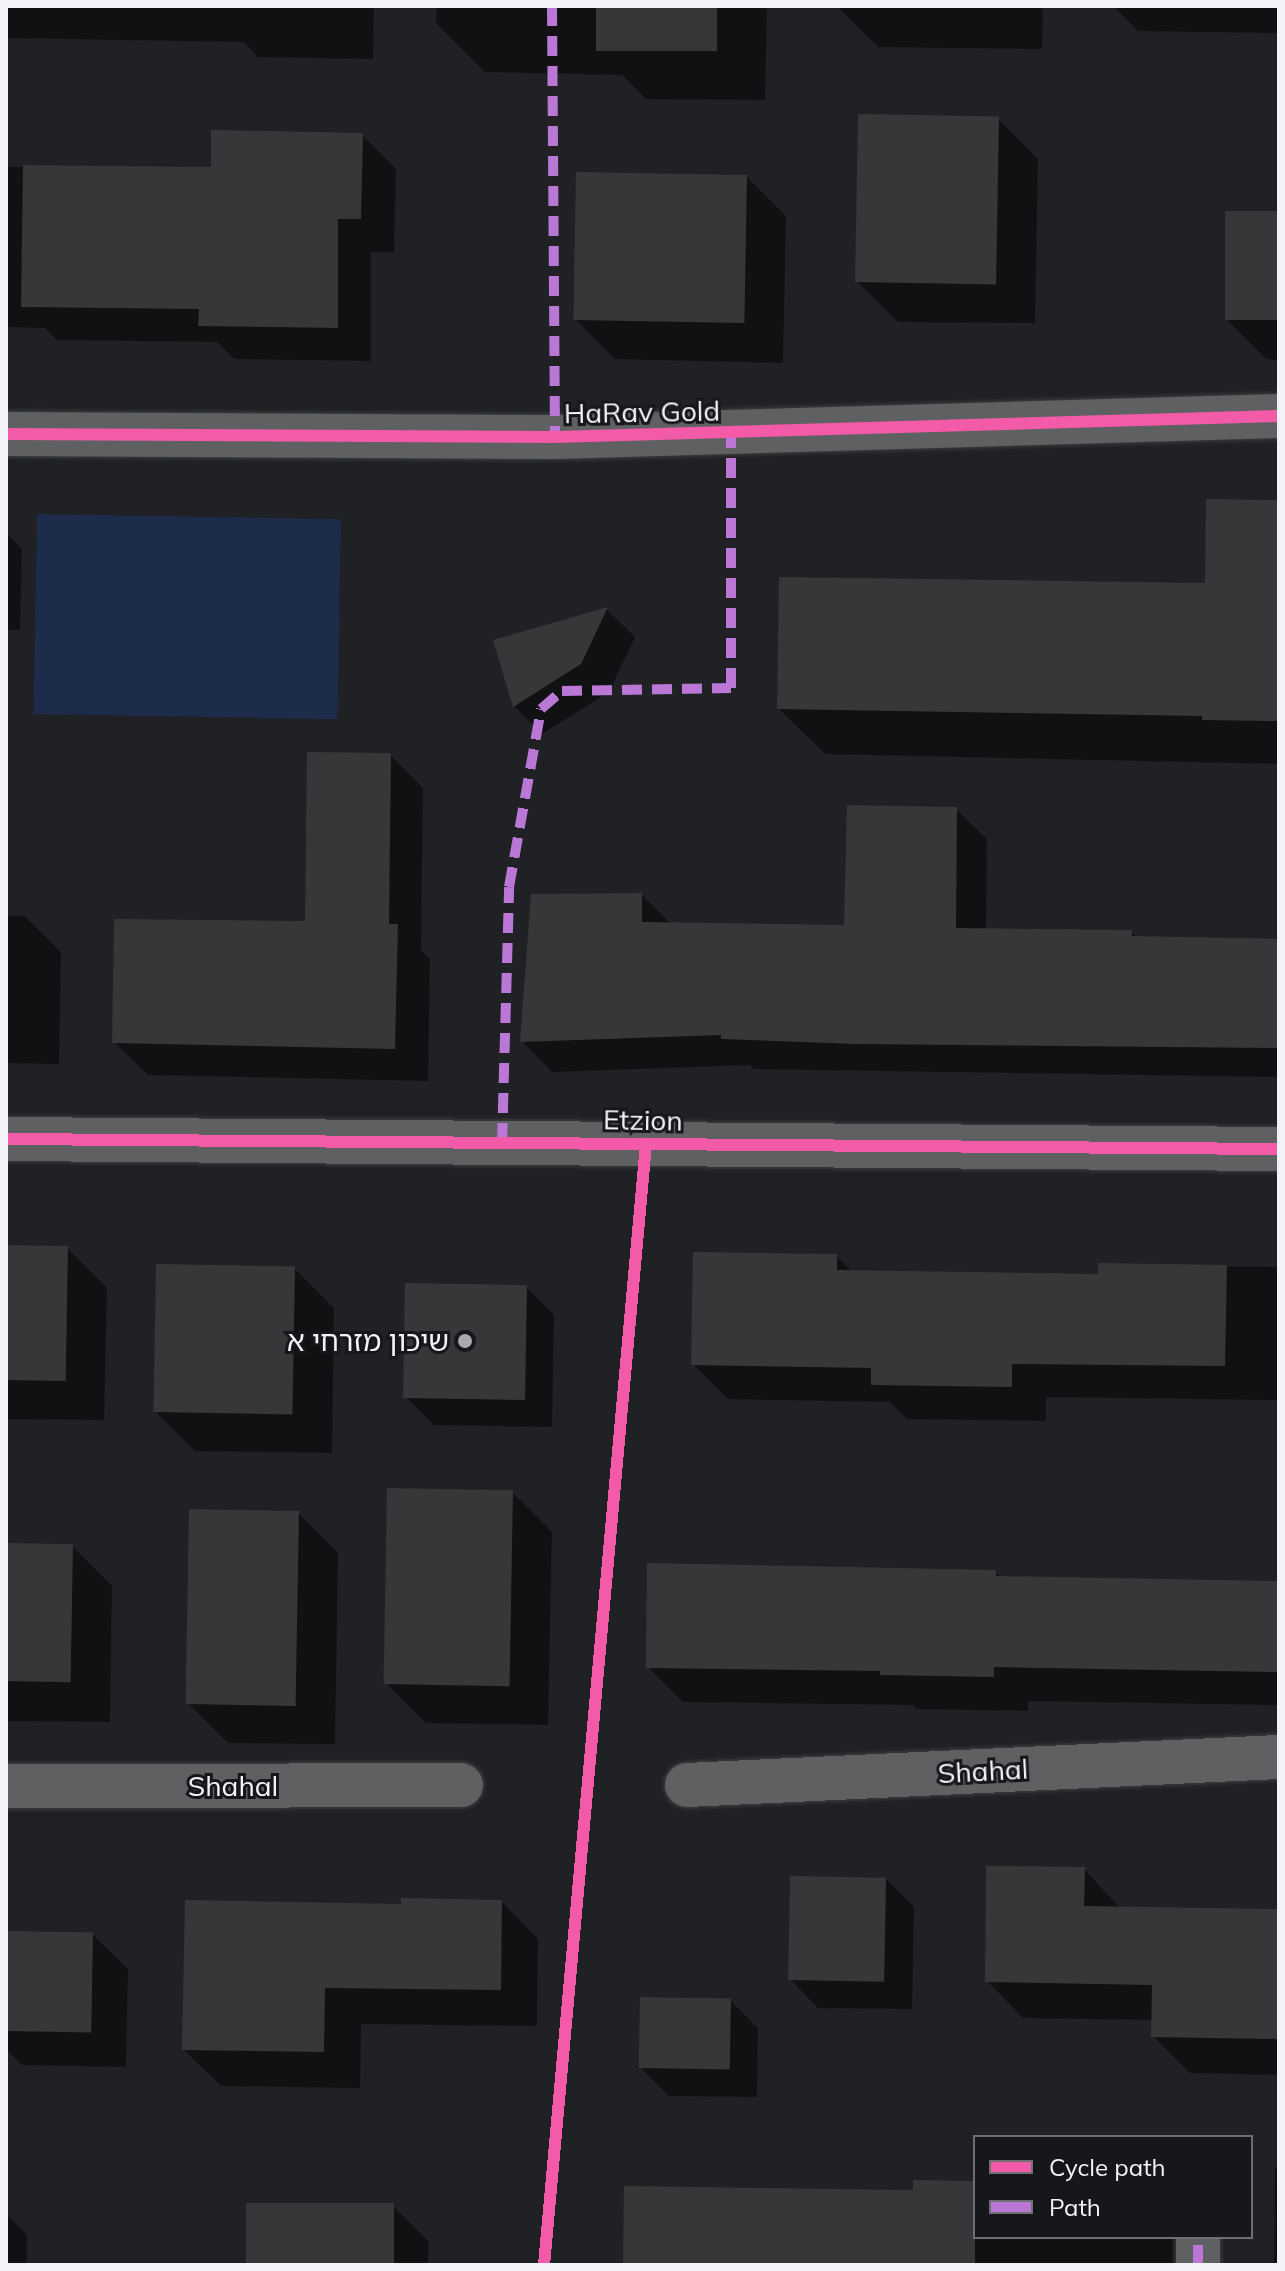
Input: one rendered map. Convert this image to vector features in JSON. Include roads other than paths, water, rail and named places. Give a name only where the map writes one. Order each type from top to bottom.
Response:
[{"type":"street","name":"HaRav Gold","points":[[6,434],[555,437],[1279,416]]},
{"type":"street","name":"Etzion","points":[[6,1139],[1279,1149]]},
{"type":"street","name":"Shahal","points":[[687,1785],[1279,1757]]},
{"type":"street","name":"Shahal","points":[[6,1786],[461,1785]]},
{"type":"street","points":[[1198,2239],[1198,2265]]},
{"type":"place","name":"שיכון מזרחי א","points":[[465,1341]]}]
